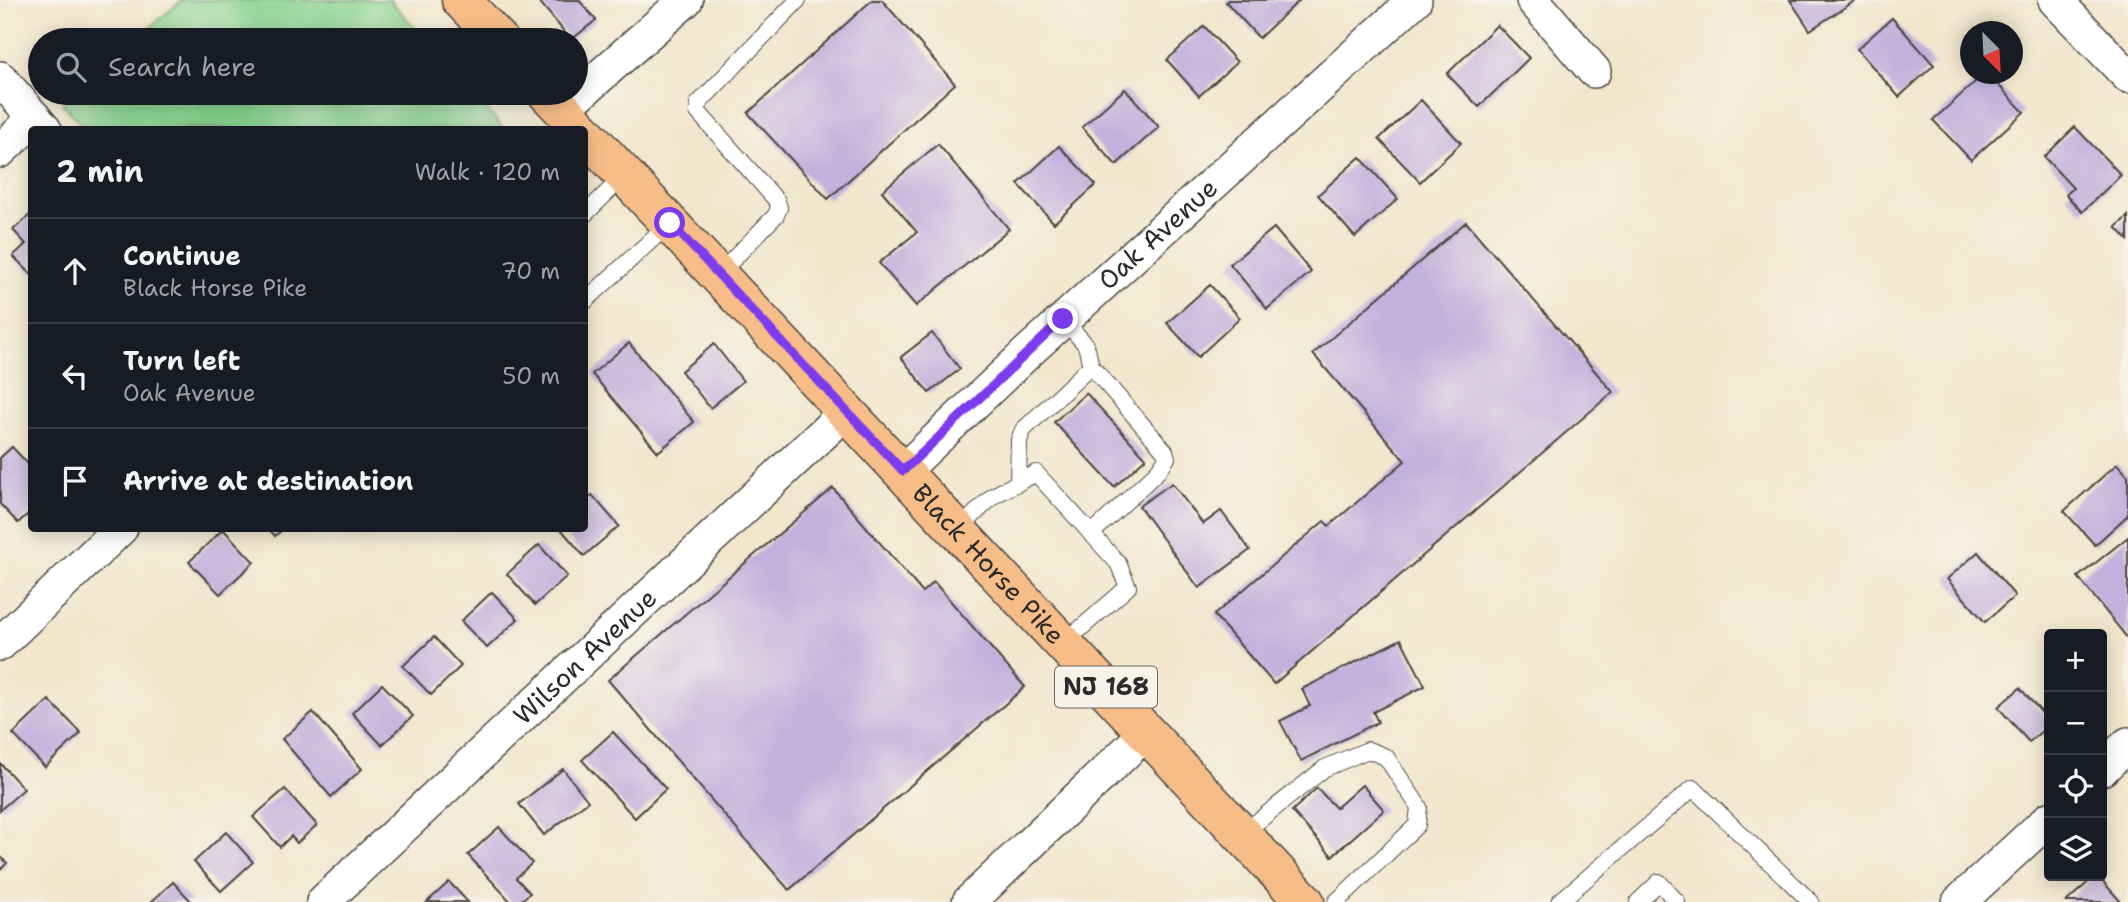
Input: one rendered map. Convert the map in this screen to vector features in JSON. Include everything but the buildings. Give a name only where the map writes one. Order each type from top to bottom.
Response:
[{"type":"main road","points":[[461,0],[488,28]]},
{"type":"main road","name":"Black Horse Pike","points":[[588,136],[1305,902]]},
{"type":"street","points":[[588,97],[686,0]]},
{"type":"street","name":"Oak Avenue","points":[[903,471],[1063,319],[1415,0]]},
{"type":"street","points":[[1532,0],[1594,71]]},
{"type":"street","points":[[2055,0],[2128,76]]},
{"type":"street","points":[[0,78],[40,124]]},
{"type":"street","points":[[0,151],[28,132]]},
{"type":"street","name":"Wilson Avenue","points":[[323,902],[846,412]]},
{"type":"street","points":[[0,644],[117,532]]},
{"type":"street","points":[[970,902],[1147,732]]},
{"type":"street","points":[[2107,764],[2128,744]]},
{"type":"street","points":[[1959,902],[2044,824]]},
{"type":"lane","points":[[718,275],[776,215],[779,208],[777,201],[698,112],[698,104],[798,0]]},
{"type":"lane","points":[[588,211],[625,175]]},
{"type":"lane","points":[[588,298],[670,223]]},
{"type":"lane","points":[[1063,319],[1086,345],[1091,366],[1165,451],[1167,458],[1158,471],[1091,534]]},
{"type":"lane","points":[[1018,483],[1019,440],[1023,430],[1091,366]]},
{"type":"lane","points":[[958,530],[993,496],[1036,473],[1118,563],[1128,587],[1064,643]]},
{"type":"lane","points":[[1242,834],[1325,768],[1368,750],[1386,757],[1419,807],[1417,825],[1336,902]]},
{"type":"lane","points":[[1559,902],[1693,788],[1811,902]]},
{"type":"lane","points":[[1638,902],[1659,882],[1677,902]]},
{"type":"green space","points":[[182,0],[390,0],[415,28],[149,28]]},
{"type":"green space","points":[[64,105],[483,105],[501,126],[82,126]]},
{"type":"route","points":[[670,223],[903,471],[1063,319]]}]
